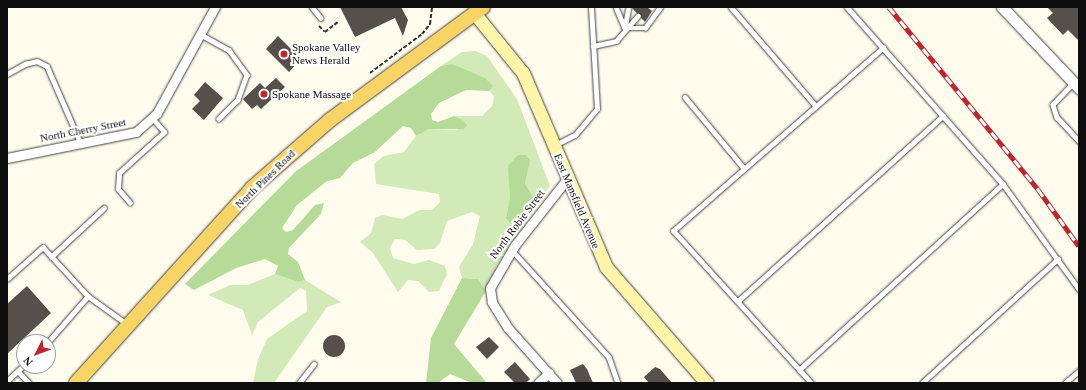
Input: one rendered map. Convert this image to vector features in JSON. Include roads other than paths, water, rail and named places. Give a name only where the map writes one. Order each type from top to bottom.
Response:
[{"type":"main road","name":"East Mansfield Avenue","points":[[475,9],[523,73],[567,179],[606,266],[707,383]]},
{"type":"main road","name":"North Pines Road","points":[[76,383],[252,188],[330,120],[475,9]]},
{"type":"street","name":"North Cherry Street","points":[[7,158],[80,141],[136,132],[152,118],[215,7]]},
{"type":"street","points":[[1002,7],[1076,86]]},
{"type":"street","name":"North Robie Street","points":[[557,383],[550,373],[508,328],[492,302],[490,288],[511,249],[567,179]]},
{"type":"street","points":[[538,383],[550,373]]},
{"type":"lane","points":[[312,7],[321,18]]},
{"type":"lane","points":[[554,146],[570,139],[595,116],[591,7]]},
{"type":"lane","points":[[616,7],[625,28]]},
{"type":"lane","points":[[625,28],[645,28],[660,7]]},
{"type":"lane","points":[[731,7],[816,106]]},
{"type":"lane","points":[[847,7],[1003,184],[1079,289]]},
{"type":"lane","points":[[625,28],[628,9]]},
{"type":"lane","points":[[593,46],[616,41],[625,28],[638,16]]},
{"type":"lane","points":[[200,34],[229,50],[248,75],[238,100],[219,119]]},
{"type":"lane","points":[[811,383],[673,231],[883,48]]},
{"type":"lane","points":[[7,74],[25,64],[37,61],[47,66],[80,141]]},
{"type":"lane","points":[[1076,86],[1053,105],[1057,117],[1079,141]]},
{"type":"lane","points":[[685,97],[744,168]]},
{"type":"lane","points":[[738,301],[943,116]]},
{"type":"lane","points":[[130,203],[118,189],[119,173],[164,132],[152,118]]},
{"type":"lane","points":[[799,370],[1003,184]]},
{"type":"lane","points":[[51,257],[104,208]]},
{"type":"lane","points":[[7,279],[43,248],[88,296],[129,326]]},
{"type":"lane","points":[[511,249],[609,357],[618,383]]},
{"type":"lane","points":[[922,383],[1058,259]]},
{"type":"lane","points":[[55,334],[88,296]]},
{"type":"lane","points":[[299,383],[314,364]]},
{"type":"lane","points":[[1065,383],[1079,371]]},
{"type":"lane","points":[[7,381],[16,373]]},
{"type":"lane","points":[[21,374],[29,383]]},
{"type":"railway","points":[[889,7],[1038,189],[1079,246]]},
{"type":"place","name":"Spokane Valley News Herald","points":[[284,54]]},
{"type":"place","name":"Spokane Massage","points":[[264,94]]}]
